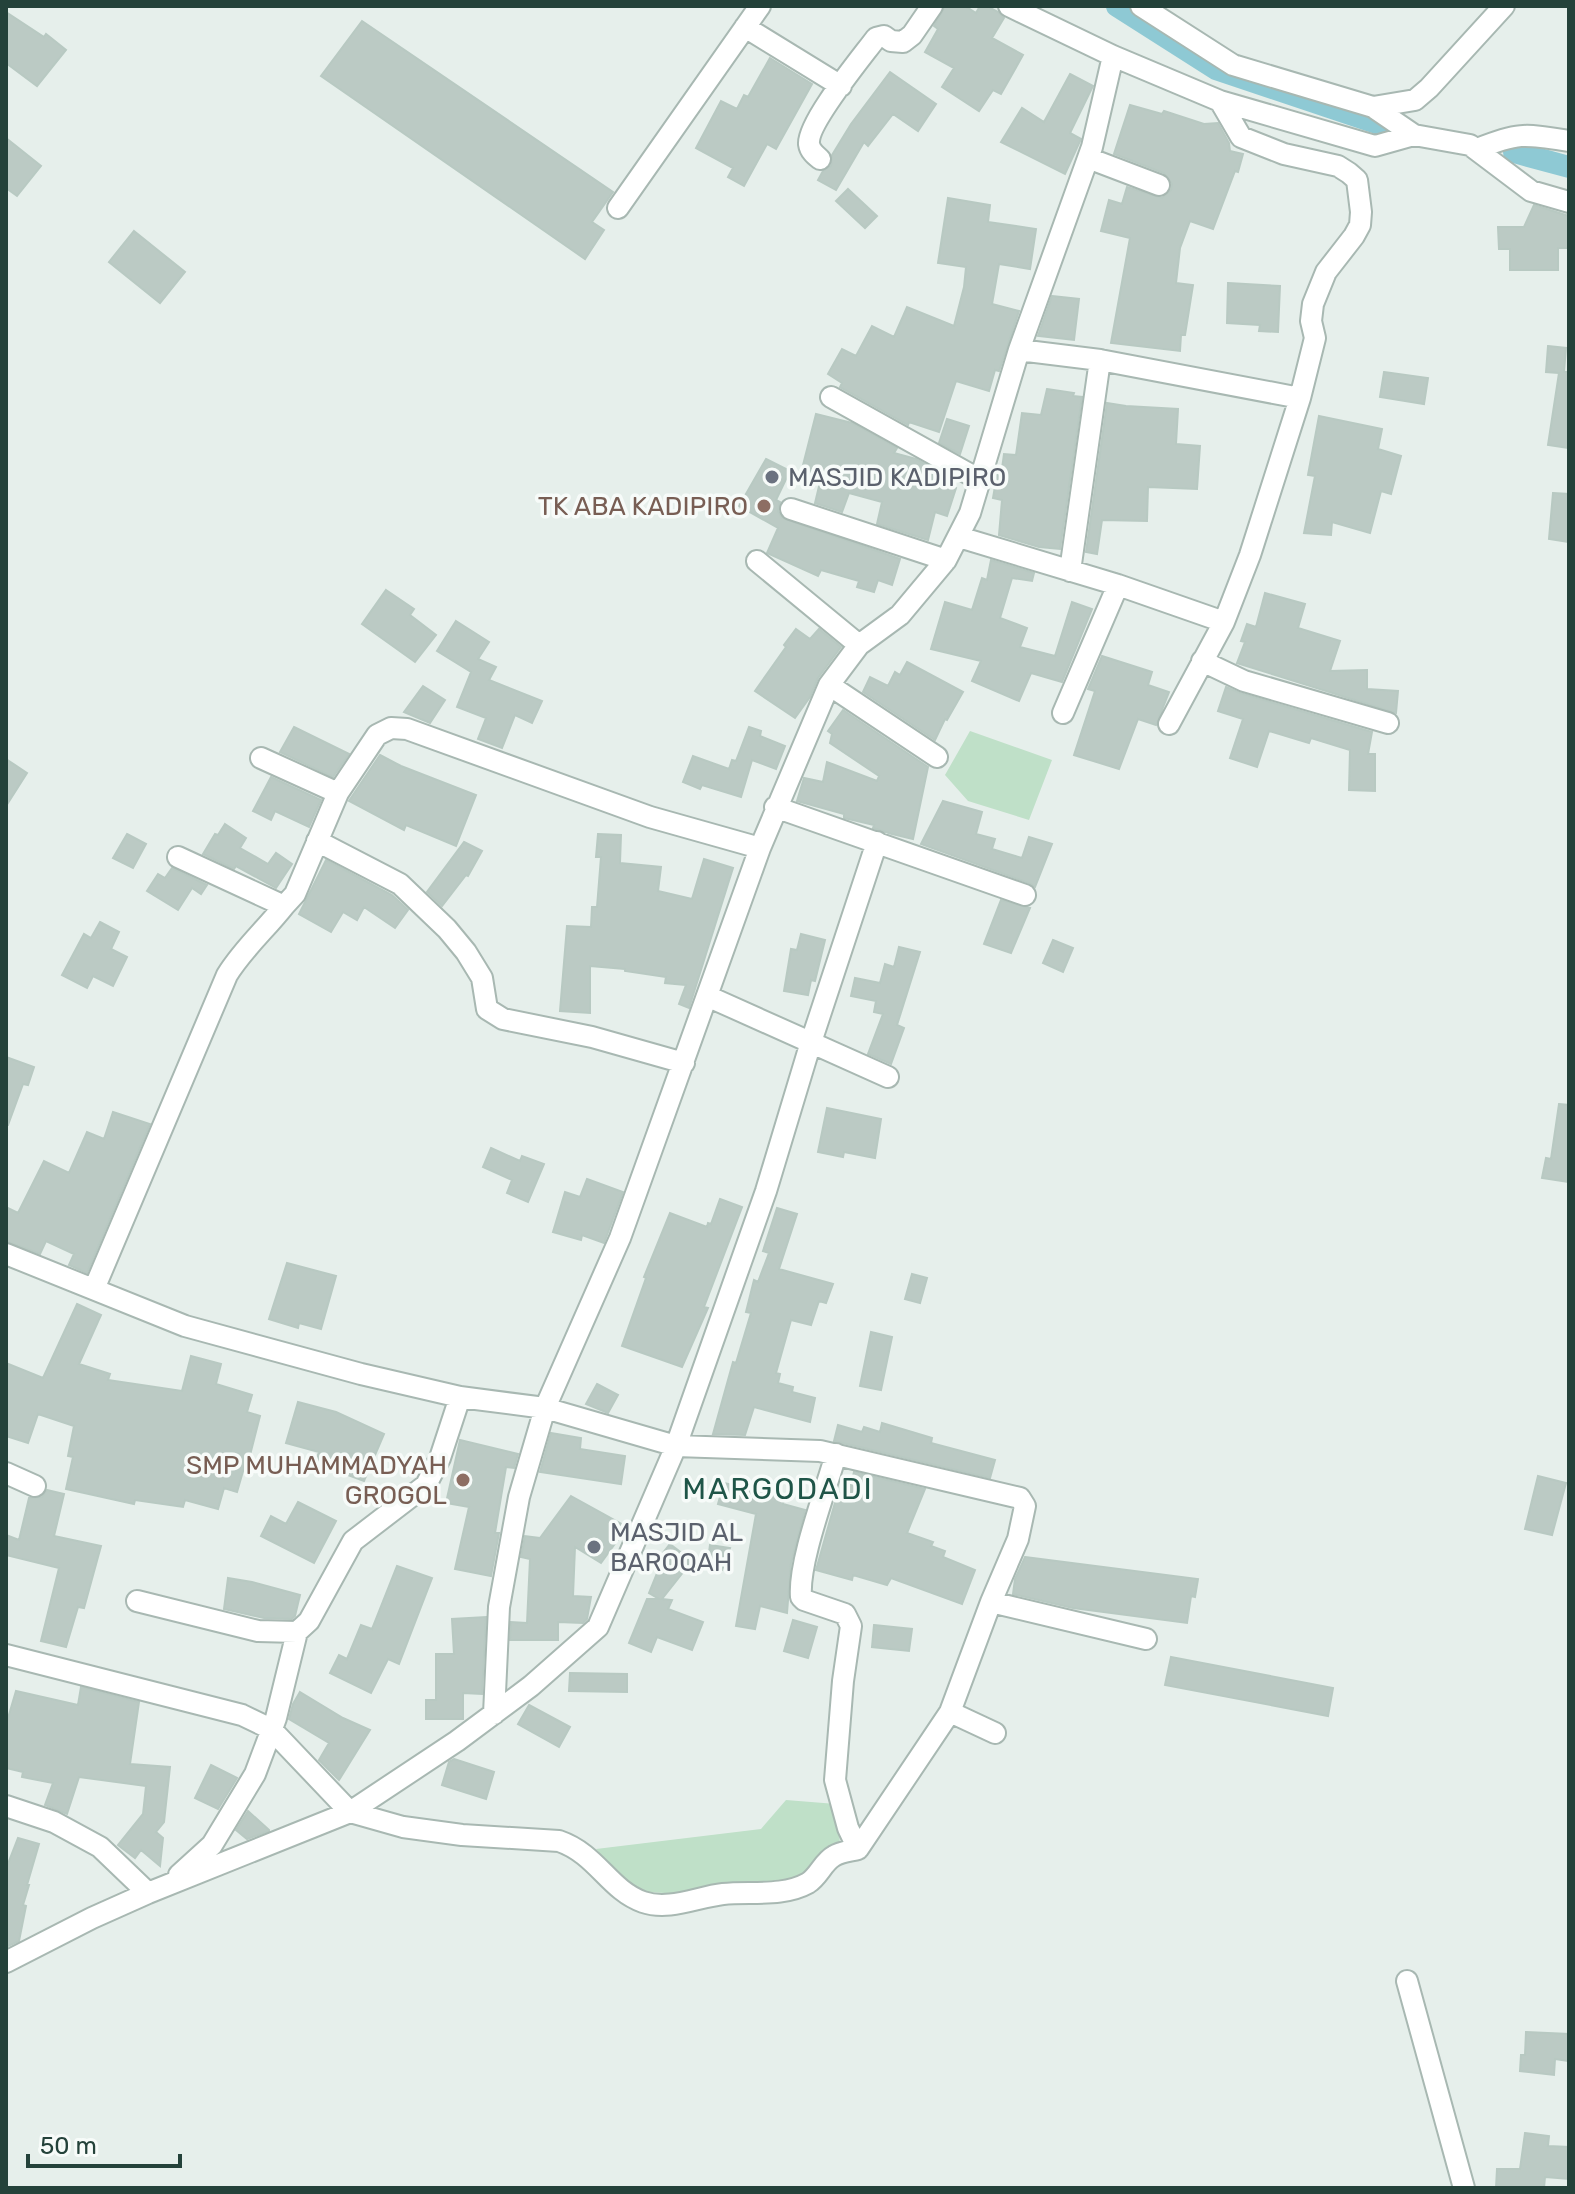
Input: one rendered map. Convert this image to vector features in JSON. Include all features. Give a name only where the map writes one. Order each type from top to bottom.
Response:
[{"type":"street","points":[[618,208],[760,6]]},
{"type":"street","points":[[820,159],[810,149],[814,124],[876,38],[884,36],[891,41],[903,42],[912,35],[932,6]]},
{"type":"street","points":[[1009,6],[1113,56],[1220,101],[1375,146],[1417,135]]},
{"type":"street","points":[[1141,6],[1233,65],[1373,107],[1417,135],[1474,147],[1531,191],[1569,202]]},
{"type":"street","points":[[1373,107],[1415,100],[1504,6]]},
{"type":"street","points":[[745,27],[841,86]]},
{"type":"street","points":[[494,1714],[499,1607],[519,1497],[545,1408],[620,1238],[775,807],[829,685],[859,645],[900,615],[946,560],[959,537],[980,480],[1019,350],[1088,158],[1113,56]]},
{"type":"street","points":[[1169,724],[1224,622],[1250,555],[1300,398],[1315,338],[1311,321],[1313,304],[1326,272],[1360,225],[1361,196],[1357,180],[1338,166],[1284,154],[1241,137],[1220,101]]},
{"type":"street","points":[[1474,147],[1525,134],[1569,141]]},
{"type":"street","points":[[1088,158],[1159,185]]},
{"type":"street","points":[[1019,350],[1100,360],[1300,398]]},
{"type":"street","points":[[1070,571],[1100,360]]},
{"type":"street","points":[[831,397],[980,480]]},
{"type":"street","points":[[791,509],[946,560]]},
{"type":"street","points":[[959,537],[1118,585],[1224,622]]},
{"type":"street","points":[[757,561],[859,645]]},
{"type":"street","points":[[1063,713],[1118,585]]},
{"type":"street","points":[[1202,661],[1244,681],[1388,723]]},
{"type":"street","points":[[829,685],[937,757]]},
{"type":"street","points":[[94,1289],[227,975],[243,950],[262,934],[295,894],[338,793],[377,735],[391,728],[407,729],[650,817],[760,848]]},
{"type":"street","points":[[261,758],[338,793]]},
{"type":"street","points":[[775,807],[1025,895]]},
{"type":"street","points":[[317,841],[400,884],[466,952],[482,978],[487,1009],[503,1019],[592,1037],[684,1063]]},
{"type":"street","points":[[6,1962],[92,1918],[158,1889],[350,1812],[494,1714],[598,1627],[676,1446],[766,1191],[877,842]]},
{"type":"street","points":[[178,857],[284,906]]},
{"type":"street","points":[[707,996],[888,1077]]},
{"type":"street","points":[[6,1254],[185,1326],[361,1374],[460,1397],[545,1408],[676,1446],[828,1452],[1023,1500],[1025,1506],[1018,1539],[950,1712],[858,1849],[833,1856],[810,1882],[793,1889],[717,1895],[663,1905],[644,1902],[623,1891],[587,1855],[559,1841],[475,1836],[403,1827],[350,1812],[271,1729],[242,1715],[6,1655]]},
{"type":"street","points":[[137,1601],[258,1631],[297,1632],[309,1621],[353,1541],[426,1485],[440,1458],[460,1397]]},
{"type":"street","points":[[828,1452],[800,1588],[804,1600],[845,1614],[851,1626],[835,1780],[848,1828],[858,1849]]},
{"type":"street","points":[[6,1473],[35,1486]]},
{"type":"street","points":[[991,1602],[1146,1639]]},
{"type":"street","points":[[158,1889],[212,1845],[255,1774],[276,1718],[297,1632]]},
{"type":"street","points":[[950,1712],[995,1733]]},
{"type":"street","points":[[6,1806],[54,1822],[100,1847],[158,1889]]},
{"type":"street","points":[[1407,1981],[1464,2188]]},
{"type":"green space","points":[[970,731],[1052,760],[1029,820],[968,801],[945,775]]},
{"type":"green space","points":[[786,1800],[836,1804],[840,1843],[799,1878],[682,1894],[647,1892],[620,1878],[596,1849],[761,1829]]},
{"type":"building","points":[[945,6],[965,6],[976,13],[980,6],[987,6],[998,12],[1004,18],[992,38],[1023,55],[1001,94],[993,90],[979,111],[942,87],[954,68],[925,52],[938,29],[934,26]]},
{"type":"building","points":[[6,12],[44,37],[46,34],[66,50],[37,86],[6,63]]},
{"type":"building","points":[[362,21],[613,192],[592,222],[604,230],[585,259],[321,76]]},
{"type":"building","points":[[770,58],[812,84],[776,149],[767,144],[744,186],[728,177],[733,168],[696,148],[721,101],[737,109],[744,95],[748,97]]},
{"type":"building","points":[[890,72],[936,104],[918,131],[893,114],[868,146],[864,142],[836,190],[818,180],[823,171],[831,166],[832,155],[851,124]]},
{"type":"building","points":[[1070,74],[1093,86],[1070,133],[1081,139],[1065,174],[1001,142],[1022,108],[1044,122]]},
{"type":"building","points":[[1130,105],[1162,114],[1164,111],[1204,124],[1218,123],[1230,151],[1243,154],[1213,229],[1190,221],[1180,248],[1176,283],[1193,285],[1180,351],[1111,343],[1130,238],[1101,231],[1109,200],[1122,204],[1127,187],[1162,198],[1171,190],[1172,184],[1164,173],[1114,154]]},
{"type":"building","points":[[6,138],[41,166],[17,196],[6,188]]},
{"type":"building","points":[[848,189],[877,216],[865,228],[836,201]]},
{"type":"building","points":[[948,198],[990,205],[988,222],[1036,229],[1030,269],[999,264],[992,304],[1019,311],[999,371],[995,370],[989,391],[956,381],[939,432],[909,422],[908,425],[840,387],[842,383],[828,374],[842,349],[856,356],[872,326],[894,337],[907,307],[954,326],[966,267],[938,263]]},
{"type":"building","points":[[1534,205],[1569,216],[1569,248],[1558,248],[1558,270],[1510,270],[1510,249],[1499,249],[1498,227],[1524,227]]},
{"type":"building","points":[[134,231],[185,272],[160,303],[109,262]]},
{"type":"building","points":[[1228,283],[1280,286],[1278,332],[1259,331],[1260,325],[1227,323]]},
{"type":"building","points":[[1052,296],[1079,299],[1074,340],[1038,336]]},
{"type":"building","points":[[1548,346],[1566,348],[1564,372],[1569,372],[1569,448],[1548,445],[1559,373],[1546,372]]},
{"type":"building","points":[[1384,372],[1428,378],[1424,404],[1380,397]]},
{"type":"building","points":[[1047,389],[1082,397],[1060,549],[1039,547],[999,535],[1002,500],[993,498],[997,475],[1001,476],[1004,454],[1016,455],[1022,413],[1041,415]]},
{"type":"building","points":[[1107,403],[1178,409],[1176,444],[1200,446],[1197,489],[1148,487],[1147,521],[1102,520],[1097,554],[1086,552]]},
{"type":"building","points":[[816,414],[852,423],[897,448],[894,453],[916,459],[953,480],[951,486],[956,488],[947,516],[935,512],[928,540],[877,524],[882,502],[849,493],[842,512],[815,503],[821,478],[801,473]]},
{"type":"building","points":[[1319,416],[1382,429],[1378,449],[1401,456],[1391,494],[1381,491],[1370,533],[1332,522],[1331,535],[1304,533],[1315,476],[1308,475]]},
{"type":"building","points":[[947,419],[969,426],[960,454],[939,443]]},
{"type":"building","points":[[766,459],[790,471],[776,500],[780,502],[778,511],[782,518],[900,559],[892,585],[878,580],[874,592],[857,587],[859,581],[821,570],[818,576],[767,553],[778,528],[739,506]]},
{"type":"building","points":[[1553,493],[1569,494],[1569,542],[1549,539]]},
{"type":"building","points":[[991,560],[1034,573],[1032,581],[1012,578],[1000,618],[1027,628],[1020,647],[1055,656],[1072,602],[1092,609],[1062,682],[1031,673],[1019,701],[972,681],[981,661],[931,649],[945,602],[972,610],[982,578],[987,580]]},
{"type":"building","points":[[386,590],[414,609],[410,615],[436,635],[415,662],[362,624]]},
{"type":"building","points":[[1265,593],[1305,604],[1298,628],[1340,641],[1330,671],[1367,670],[1367,689],[1398,691],[1396,713],[1237,663],[1245,642],[1241,641],[1247,624],[1256,627]]},
{"type":"building","points":[[456,621],[489,642],[478,659],[496,667],[489,680],[542,701],[532,723],[515,715],[502,748],[478,739],[486,718],[457,707],[471,672],[437,651]]},
{"type":"building","points":[[796,629],[810,639],[819,629],[841,647],[818,678],[810,697],[795,718],[755,691]]},
{"type":"building","points":[[1102,656],[1152,672],[1148,685],[1169,692],[1156,725],[1138,719],[1119,769],[1074,755],[1095,691],[1088,689]]},
{"type":"building","points":[[907,662],[963,692],[935,740],[863,692],[870,677],[888,686],[895,672],[900,675]]},
{"type":"building","points":[[423,686],[445,700],[430,723],[404,712]]},
{"type":"building","points":[[1226,687],[1372,732],[1368,754],[1375,754],[1375,791],[1349,790],[1350,750],[1311,738],[1309,743],[1269,731],[1257,767],[1230,758],[1243,719],[1218,711]]},
{"type":"building","points":[[843,710],[928,767],[913,839],[797,801],[804,778],[823,782],[827,762],[877,781],[879,776],[830,743],[832,734],[828,731]]},
{"type":"building","points":[[294,727],[349,754],[333,777],[280,752]]},
{"type":"building","points":[[749,727],[761,731],[760,736],[785,746],[776,769],[752,760],[741,797],[702,785],[700,789],[683,782],[693,756],[729,769],[732,760],[736,761]]},
{"type":"building","points":[[380,755],[476,795],[456,846],[406,825],[404,830],[349,801]]},
{"type":"building","points":[[6,759],[27,773],[6,806]]},
{"type":"building","points":[[271,777],[321,800],[309,827],[275,811],[271,820],[253,811]]},
{"type":"building","points":[[943,801],[982,812],[976,834],[995,839],[992,849],[1022,858],[1029,837],[1052,844],[1035,887],[921,844]]},
{"type":"building","points":[[225,824],[246,838],[240,848],[268,864],[276,853],[292,864],[276,888],[236,866],[234,869],[203,854]]},
{"type":"building","points":[[127,834],[146,844],[133,868],[113,858]]},
{"type":"building","points":[[598,834],[621,835],[620,863],[661,867],[658,891],[692,899],[704,859],[733,868],[689,1008],[679,1004],[686,985],[665,983],[666,977],[590,966],[590,1013],[560,1011],[567,926],[591,927],[592,907],[597,907],[601,857],[596,857]]},
{"type":"building","points":[[464,842],[482,851],[468,876],[442,906],[427,892]]},
{"type":"building","points":[[326,860],[392,895],[408,910],[395,928],[364,907],[357,920],[343,912],[331,932],[299,914]]},
{"type":"building","points":[[172,868],[207,885],[201,894],[192,888],[178,910],[147,891],[158,874],[165,878]]},
{"type":"building","points":[[1001,900],[1030,908],[1011,953],[984,944]]},
{"type":"building","points":[[100,922],[119,932],[111,949],[127,957],[113,986],[93,976],[87,988],[62,975],[84,934],[91,938]]},
{"type":"building","points":[[801,934],[825,940],[815,981],[811,980],[808,995],[784,991],[791,949],[797,950]]},
{"type":"building","points":[[1053,940],[1073,948],[1063,972],[1043,963]]},
{"type":"building","points":[[899,947],[920,952],[897,1025],[904,1028],[891,1064],[868,1054],[883,1014],[874,1012],[876,1001],[851,996],[855,978],[880,983],[885,964],[894,967]]},
{"type":"building","points":[[6,1057],[34,1067],[28,1085],[23,1084],[8,1125],[6,1125]]},
{"type":"building","points":[[1559,1104],[1569,1105],[1569,1182],[1542,1178],[1546,1158],[1551,1159]]},
{"type":"building","points":[[827,1108],[881,1119],[875,1158],[844,1152],[843,1157],[818,1152]]},
{"type":"building","points":[[113,1112],[150,1124],[87,1273],[69,1265],[74,1254],[46,1241],[40,1254],[6,1241],[6,1207],[18,1213],[44,1161],[69,1173],[87,1132],[104,1139]]},
{"type":"building","points":[[491,1148],[520,1161],[522,1156],[544,1164],[528,1202],[507,1193],[512,1180],[483,1167]]},
{"type":"building","points":[[587,1179],[623,1192],[604,1243],[582,1235],[581,1240],[553,1232],[565,1192],[580,1197]]},
{"type":"building","points":[[720,1199],[742,1207],[704,1307],[708,1308],[682,1367],[622,1346],[644,1277],[670,1213],[707,1227]]},
{"type":"building","points":[[777,1208],[797,1214],[779,1269],[833,1284],[826,1303],[819,1301],[811,1325],[791,1320],[776,1373],[780,1374],[778,1383],[793,1387],[792,1392],[815,1398],[810,1422],[754,1407],[745,1435],[713,1434],[733,1362],[736,1363],[751,1313],[746,1312],[754,1280],[758,1282],[769,1253],[763,1251]]},
{"type":"building","points":[[287,1263],[336,1276],[321,1329],[299,1323],[298,1328],[269,1319]]},
{"type":"building","points":[[912,1274],[927,1278],[920,1303],[905,1299]]},
{"type":"building","points":[[77,1304],[101,1315],[79,1364],[110,1374],[108,1380],[182,1391],[191,1356],[221,1364],[216,1384],[252,1395],[247,1412],[260,1416],[250,1455],[237,1492],[224,1488],[218,1509],[185,1500],[183,1507],[135,1500],[134,1504],[66,1489],[73,1457],[68,1456],[74,1426],[38,1414],[28,1443],[6,1436],[6,1363],[43,1378]]},
{"type":"building","points":[[871,1332],[892,1337],[881,1390],[860,1386]]},
{"type":"building","points":[[597,1384],[618,1395],[608,1413],[586,1404]]},
{"type":"building","points":[[298,1402],[336,1412],[384,1434],[364,1481],[315,1463],[319,1452],[286,1443]]},
{"type":"building","points":[[882,1423],[932,1438],[931,1443],[995,1460],[990,1478],[834,1441],[838,1425],[862,1432],[864,1427],[880,1432]]},
{"type":"building","points":[[551,1433],[581,1438],[580,1449],[625,1456],[621,1484],[540,1472]]},
{"type":"building","points":[[460,1440],[518,1454],[514,1468],[506,1467],[491,1576],[455,1569],[469,1507],[446,1503]]},
{"type":"building","points":[[854,1472],[925,1489],[907,1533],[933,1542],[931,1546],[945,1551],[943,1557],[975,1570],[962,1604],[891,1578],[887,1585],[853,1575],[852,1580],[816,1570],[838,1492],[848,1496]]},
{"type":"building","points":[[1538,1476],[1566,1483],[1552,1535],[1525,1529]]},
{"type":"building","points":[[724,1483],[785,1497],[783,1504],[805,1510],[791,1563],[787,1613],[760,1606],[755,1629],[736,1626],[756,1514],[718,1504]]},
{"type":"building","points":[[47,1490],[64,1494],[54,1536],[101,1546],[84,1608],[78,1607],[66,1647],[41,1641],[59,1568],[6,1555],[6,1535],[19,1540],[29,1498],[42,1497]]},
{"type":"building","points":[[571,1496],[627,1527],[601,1563],[575,1547],[573,1596],[591,1597],[587,1619],[583,1623],[558,1622],[558,1640],[510,1640],[511,1622],[527,1623],[530,1559],[521,1557],[525,1536],[540,1538]]},
{"type":"building","points":[[298,1502],[336,1521],[314,1563],[261,1536],[271,1516],[286,1524]]},
{"type":"building","points":[[670,1544],[692,1561],[662,1599],[672,1600],[668,1609],[703,1622],[692,1650],[657,1637],[651,1652],[629,1643],[647,1599],[659,1599],[649,1593],[660,1566],[655,1563]]},
{"type":"building","points":[[710,1545],[730,1548],[722,1570],[707,1568]]},
{"type":"building","points":[[1025,1557],[1198,1579],[1195,1597],[1191,1596],[1187,1623],[1073,1608],[1013,1594],[1015,1579]]},
{"type":"building","points":[[397,1566],[432,1578],[399,1664],[388,1659],[371,1693],[330,1673],[339,1655],[347,1659],[361,1625],[372,1629]]},
{"type":"building","points":[[228,1578],[300,1595],[295,1616],[292,1619],[264,1618],[224,1609]]},
{"type":"building","points":[[486,1617],[482,1694],[463,1693],[463,1719],[426,1719],[426,1700],[436,1700],[436,1654],[454,1654],[452,1619]]},
{"type":"building","points":[[793,1620],[817,1627],[808,1658],[784,1651]]},
{"type":"building","points":[[874,1625],[912,1629],[909,1651],[872,1647]]},
{"type":"building","points":[[1171,1657],[1333,1688],[1328,1716],[1165,1685]]},
{"type":"building","points":[[570,1673],[627,1674],[627,1692],[569,1691]]},
{"type":"building","points":[[81,1687],[139,1702],[130,1764],[170,1767],[164,1822],[156,1832],[163,1838],[160,1866],[141,1850],[135,1858],[118,1845],[143,1814],[146,1786],[79,1777],[67,1814],[45,1805],[53,1783],[22,1777],[23,1772],[6,1768],[6,1725],[16,1691],[78,1705]]},
{"type":"building","points":[[300,1692],[370,1730],[339,1780],[319,1760],[329,1743],[289,1719]]},
{"type":"building","points":[[529,1705],[570,1727],[559,1747],[518,1724]]},
{"type":"building","points":[[454,1759],[494,1772],[486,1799],[442,1785],[449,1762]]},
{"type":"building","points":[[211,1765],[237,1778],[218,1809],[195,1798]]},
{"type":"building","points":[[248,1811],[269,1831],[247,1839],[236,1830]]},
{"type":"building","points":[[18,1838],[39,1844],[27,1885],[19,1941],[6,1947],[6,1869]]},
{"type":"building","points":[[1526,2032],[1569,2034],[1569,2061],[1555,2059],[1554,2075],[1520,2071],[1521,2055],[1525,2055]]},
{"type":"building","points":[[1525,2133],[1549,2136],[1548,2146],[1569,2147],[1569,2179],[1545,2177],[1544,2188],[1496,2188],[1497,2169],[1520,2169]]},
{"type":"waterway","points":[[1117,6],[1216,69],[1386,126]]},
{"type":"waterway","points":[[1514,152],[1569,167]]},
{"type":"place","name":"MASJID KADIPIRO","points":[[772,477]]},
{"type":"place","name":"TK ABA KADIPIRO","points":[[764,506]]},
{"type":"place","name":"SMP MUHAMMADYAH GROGOL","points":[[463,1480]]},
{"type":"place","name":"MASJID AL BAROQAH","points":[[594,1547]]},
{"type":"district","name":"MARGODADI","points":[[778,1489]]}]
